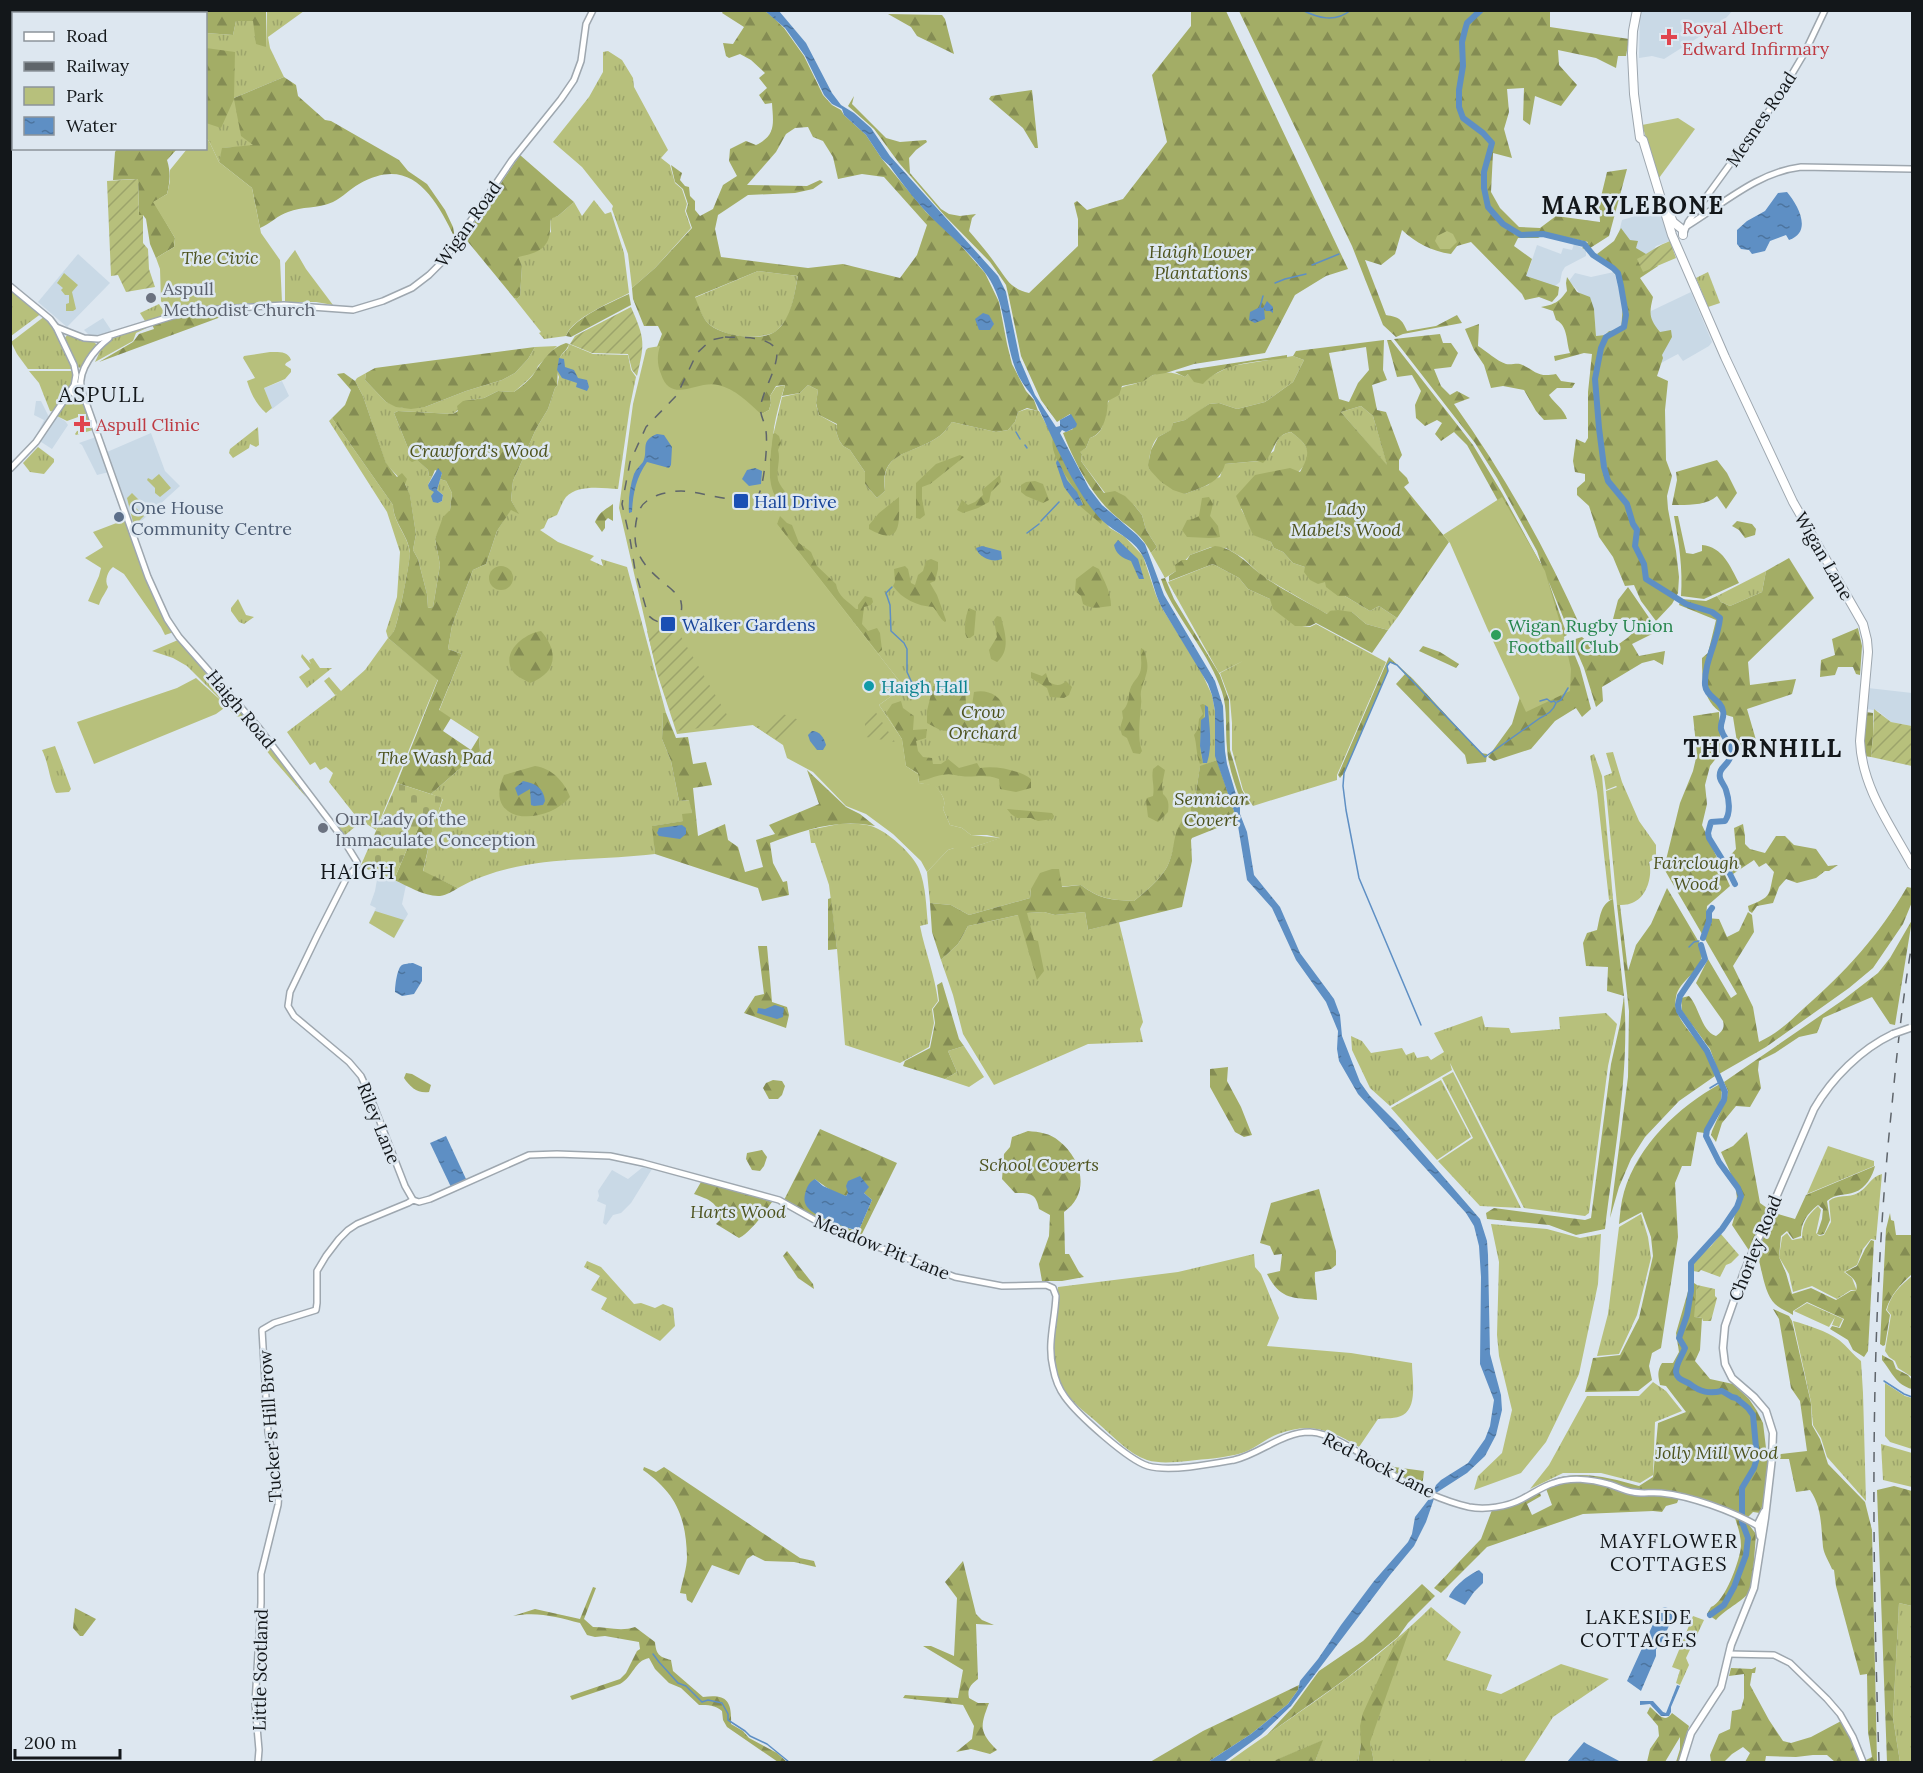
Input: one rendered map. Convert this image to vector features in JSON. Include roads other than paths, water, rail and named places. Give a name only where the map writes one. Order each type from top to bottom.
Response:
[{"type":"highway","name":"Wigan Lane","points":[[1637,10],[1632,53],[1634,94],[1643,140],[1672,235],[1725,357],[1793,502],[1863,624],[1868,652],[1860,741],[1862,759],[1881,812],[1912,865]]},
{"type":"highway","name":"Wigan Lane","points":[[1657,184],[1671,219],[1683,228],[1681,256]]},
{"type":"highway","points":[[1672,235],[1673,229],[1683,228]]},
{"type":"main road","name":"Wigan Road","points":[[90,340],[110,337],[169,317],[203,310],[284,305],[353,310],[383,301],[412,288],[444,260],[523,145],[574,80],[581,61],[586,24],[593,10]]},
{"type":"main road","name":"Mesnes Road","points":[[1683,228],[1784,89],[1825,10]]},
{"type":"main road","points":[[1683,228],[1766,177],[1792,168],[1912,169]]},
{"type":"main road","points":[[1707,197],[1713,201],[1724,202]]},
{"type":"main road","points":[[1713,201],[1716,208]]},
{"type":"main road","points":[[10,286],[56,327],[74,365],[76,378],[73,387],[36,442],[10,470]]},
{"type":"main road","points":[[56,327],[96,343],[97,349]]},
{"type":"main road","points":[[64,342],[66,335],[71,333]]},
{"type":"main road","name":"Wigan Road","points":[[79,392],[80,377],[86,365],[97,349],[110,337]]},
{"type":"main road","points":[[74,365],[80,368],[86,365]]},
{"type":"main road","points":[[64,400],[79,392],[77,385],[73,387]]},
{"type":"main road","name":"Haigh Road","points":[[79,392],[86,401],[148,577],[167,619],[179,637],[259,728],[341,836],[357,861],[357,866],[346,879],[314,941],[287,1002]]},
{"type":"main road","name":"Riley Lane","points":[[287,1002],[294,1016],[349,1062],[361,1076],[407,1192],[413,1200]]},
{"type":"main road","name":"Chorley Road","points":[[1682,1762],[1691,1733],[1714,1699],[1726,1669],[1731,1645],[1754,1588],[1761,1545],[1761,1525],[1767,1506],[1773,1440],[1772,1426],[1761,1404],[1732,1378],[1725,1364],[1723,1348],[1728,1316],[1772,1206],[1820,1098],[1854,1061],[1872,1046],[1893,1034],[1911,1028]]},
{"type":"main road","name":"Meadow Pit Lane","points":[[316,1310],[317,1271],[339,1239],[357,1224],[413,1200],[419,1202],[430,1199],[529,1155],[610,1156],[779,1200],[829,1228],[954,1277],[1002,1286],[1046,1285],[1054,1291],[1056,1300],[1051,1359],[1057,1383],[1063,1395],[1071,1406],[1118,1447],[1148,1466]]},
{"type":"main road","name":"Tucker's Hill Brow","points":[[261,1578],[262,1565],[278,1505],[279,1491],[268,1432],[262,1331],[266,1326],[316,1310]]},
{"type":"main road","name":"Red Rock Lane","points":[[1148,1466],[1196,1466],[1237,1459],[1277,1440],[1310,1432],[1350,1447],[1403,1481],[1435,1495],[1472,1507],[1496,1506],[1520,1500],[1554,1482],[1581,1480],[1606,1483],[1634,1492],[1667,1494],[1712,1506],[1761,1525]]},
{"type":"main road","name":"Little Scotland","points":[[258,1762],[255,1704],[261,1578]]},
{"type":"main road","points":[[1729,1654],[1774,1655],[1790,1663],[1840,1714],[1863,1762]]},
{"type":"water","points":[[765,11],[779,11],[806,43],[832,93],[841,105],[871,128],[890,156],[998,276],[1006,292],[1020,360],[1035,395],[1056,427],[1060,426],[1060,420],[1071,414],[1077,424],[1076,427],[1066,432],[1062,430],[1060,433],[1089,488],[1102,505],[1145,544],[1164,595],[1215,681],[1223,706],[1227,764],[1247,832],[1254,875],[1280,907],[1300,953],[1334,999],[1340,1015],[1342,1036],[1360,1082],[1480,1219],[1487,1241],[1490,1354],[1501,1395],[1502,1410],[1496,1435],[1485,1456],[1467,1473],[1436,1493],[1426,1522],[1414,1546],[1291,1706],[1261,1735],[1224,1762],[1208,1762],[1251,1734],[1288,1704],[1298,1690],[1300,1681],[1341,1625],[1374,1581],[1408,1542],[1415,1517],[1432,1495],[1436,1485],[1468,1463],[1485,1439],[1490,1426],[1494,1400],[1480,1364],[1481,1277],[1479,1246],[1474,1226],[1466,1213],[1358,1094],[1339,1061],[1338,1031],[1326,1002],[1296,960],[1272,908],[1247,880],[1237,820],[1215,756],[1215,711],[1208,684],[1162,608],[1141,553],[1097,515],[1070,474],[1034,399],[1019,377],[1010,351],[998,298],[986,274],[917,201],[882,159],[866,135],[844,115],[842,109],[832,104],[824,95],[805,56],[785,28]]},
{"type":"water","points":[[1787,192],[1801,218],[1802,225],[1796,236],[1789,240],[1786,235],[1770,241],[1765,251],[1752,254],[1749,250],[1741,249],[1737,244],[1737,230],[1747,221],[1765,211],[1778,193]]},
{"type":"water","points":[[1267,301],[1273,307],[1273,313],[1264,308],[1265,319],[1255,323],[1249,320],[1250,312],[1260,307],[1263,308]]},
{"type":"water","points":[[983,313],[989,315],[994,324],[990,330],[979,330],[975,319]]},
{"type":"water","points":[[559,358],[564,359],[565,367],[574,370],[578,378],[587,380],[589,387],[587,391],[576,387],[577,383],[562,378],[557,370]]},
{"type":"water","points":[[657,434],[664,435],[672,447],[671,465],[669,468],[647,462],[634,492],[632,512],[629,513],[631,483],[634,474],[645,458],[646,443]]},
{"type":"water","points":[[1057,460],[1083,505],[1078,506],[1064,487]]},
{"type":"water","points":[[438,468],[442,473],[437,490],[443,495],[442,501],[438,503],[433,502],[431,496],[434,492],[429,489],[428,485]]},
{"type":"water","points":[[755,468],[762,471],[761,484],[749,486],[742,479],[747,470]]},
{"type":"water","points":[[1118,540],[1138,559],[1144,579],[1139,579],[1131,561],[1116,551],[1114,545]]},
{"type":"water","points":[[982,546],[1001,551],[1002,559],[983,557],[976,548]]},
{"type":"water","points":[[1205,705],[1208,707],[1210,742],[1207,763],[1203,763],[1200,746],[1201,720],[1205,717]]},
{"type":"water","points":[[812,731],[823,737],[826,745],[823,750],[817,750],[810,741],[808,735]]},
{"type":"water","points":[[523,781],[541,789],[545,801],[543,805],[531,805],[530,789],[518,796],[515,788]]},
{"type":"water","points":[[682,825],[686,828],[686,834],[680,839],[659,836],[657,833],[659,828]]},
{"type":"water","points":[[413,963],[422,967],[422,981],[414,994],[402,996],[395,992],[400,967]]},
{"type":"water","points":[[775,1005],[784,1008],[783,1017],[777,1019],[757,1013],[758,1008],[765,1009]]},
{"type":"water","points":[[446,1136],[466,1179],[451,1187],[430,1143]]},
{"type":"water","points":[[860,1176],[869,1187],[864,1193],[872,1200],[859,1230],[824,1218],[808,1208],[804,1198],[806,1189],[815,1179],[823,1186],[846,1196],[848,1181]]},
{"type":"water","points":[[1479,1570],[1483,1574],[1483,1583],[1465,1605],[1449,1597],[1461,1582]]},
{"type":"water","points":[[1665,1607],[1676,1611],[1656,1649],[1656,1656],[1641,1691],[1627,1681],[1660,1609]]},
{"type":"water","points":[[1677,1685],[1680,1686],[1669,1716],[1661,1716],[1650,1704],[1640,1705],[1640,1701],[1653,1701],[1666,1713]]},
{"type":"water","points":[[1584,1742],[1587,1744],[1621,1762],[1567,1762]]},
{"type":"waterway","points":[[1302,10],[1326,18],[1339,17],[1351,10]]},
{"type":"waterway","points":[[1481,10],[1467,23],[1462,42],[1463,66],[1459,107],[1463,118],[1492,143],[1484,172],[1484,188],[1488,207],[1503,224],[1521,235],[1543,234],[1584,244],[1593,255],[1618,273],[1626,315],[1624,327],[1606,337],[1601,348],[1595,379],[1599,428],[1608,481],[1627,504],[1637,530],[1635,546],[1644,564],[1646,579],[1686,604],[1712,612],[1720,618],[1705,676],[1705,685],[1708,692],[1722,707],[1721,729],[1731,749],[1730,758],[1721,769],[1720,775],[1727,794],[1729,810],[1725,821],[1711,822],[1708,833],[1735,884]]},
{"type":"waterway","points":[[1312,265],[1339,254]]},
{"type":"waterway","points":[[1275,283],[1306,274]]},
{"type":"waterway","points":[[1260,307],[1263,296]]},
{"type":"waterway","points":[[1016,432],[1020,439]]},
{"type":"waterway","points":[[1041,521],[1059,502]]},
{"type":"waterway","points":[[1027,533],[1039,524]]},
{"type":"waterway","points":[[892,587],[886,593],[890,605],[891,631],[907,649],[907,672],[912,683]]},
{"type":"waterway","points":[[1421,1025],[1359,878],[1346,810],[1344,773],[1390,662],[1397,665],[1485,757],[1548,714],[1556,703],[1547,699],[1540,701]]},
{"type":"waterway","points":[[1557,702],[1561,700],[1568,688]]},
{"type":"waterway","points":[[1703,938],[1712,908]]},
{"type":"waterway","points":[[1689,947],[1699,941]]},
{"type":"waterway","points":[[1701,945],[1705,959],[1680,996],[1678,1005],[1679,1011],[1707,1051],[1725,1092],[1724,1100],[1706,1136],[1719,1162],[1738,1188],[1741,1196],[1737,1207],[1722,1229],[1691,1263],[1691,1291],[1687,1315],[1679,1338],[1685,1348],[1676,1372],[1679,1378],[1697,1389],[1705,1392],[1722,1391],[1736,1398],[1748,1408],[1753,1415],[1757,1458],[1742,1488],[1742,1522],[1748,1538],[1746,1555],[1734,1587],[1724,1605],[1710,1615]]},
{"type":"waterway","points":[[1710,1088],[1720,1082]]},
{"type":"waterway","points":[[1884,1381],[1912,1397]]},
{"type":"waterway","points":[[653,1654],[678,1683],[686,1686],[702,1702],[708,1700],[722,1703],[728,1714],[728,1720],[750,1736],[767,1744],[789,1762]]},
{"type":"railway","points":[[725,337],[760,340],[767,342],[777,350],[775,364],[761,404],[766,437],[762,483],[758,496],[751,499],[732,499],[678,491],[658,495],[641,507],[635,529],[638,552],[646,566],[677,594],[681,602],[682,609],[676,619],[671,622],[659,622],[648,615],[635,570],[622,504],[630,462],[646,427],[677,395],[697,353],[711,340],[725,337]]},
{"type":"railway","points":[[1879,1762],[1874,1515],[1879,1269],[1898,1044],[1912,943]]},
{"type":"place","name":"Royal Albert Edward Infirmary","points":[[1669,37]]},
{"type":"place","name":"Aspull Methodist Church","points":[[151,298]]},
{"type":"place","name":"Aspull Clinic","points":[[82,424]]},
{"type":"place","name":"Hall Drive","points":[[741,501]]},
{"type":"place","name":"One House Community Centre","points":[[119,517]]},
{"type":"place","name":"Walker Gardens","points":[[668,624]]},
{"type":"place","name":"Wigan Rugby Union Football Club","points":[[1496,635]]},
{"type":"place","name":"Haigh Hall","points":[[869,686]]},
{"type":"place","name":"Our Lady of the Immaculate Conception","points":[[323,828]]},
{"type":"district","name":"MARYLEBONE","points":[[1633,205]]},
{"type":"district","name":"ASPULL","points":[[102,394]]},
{"type":"district","name":"THORNHILL","points":[[1763,748]]},
{"type":"district","name":"HAIGH","points":[[358,871]]},
{"type":"district","name":"MAYFLOWER COTTAGES","points":[[1669,1552]]},
{"type":"district","name":"LAKESIDE COTTAGES","points":[[1639,1628]]},
{"type":"park label","name":"The Civic","points":[[220,257]]},
{"type":"park label","name":"Haigh Lower Plantations","points":[[1201,261]]},
{"type":"park label","name":"Crawford's Wood","points":[[479,450]]},
{"type":"park label","name":"Lady Mabel's Wood","points":[[1346,518]]},
{"type":"park label","name":"Crow Orchard","points":[[983,721]]},
{"type":"park label","name":"The Wash Pad","points":[[435,757]]},
{"type":"park label","name":"Sennicar Covert","points":[[1211,808]]},
{"type":"park label","name":"Fairclough Wood","points":[[1696,872]]},
{"type":"park label","name":"School Coverts","points":[[1039,1164]]},
{"type":"park label","name":"Harts Wood","points":[[738,1211]]},
{"type":"park label","name":"Jolly Mill Wood","points":[[1717,1452]]}]
